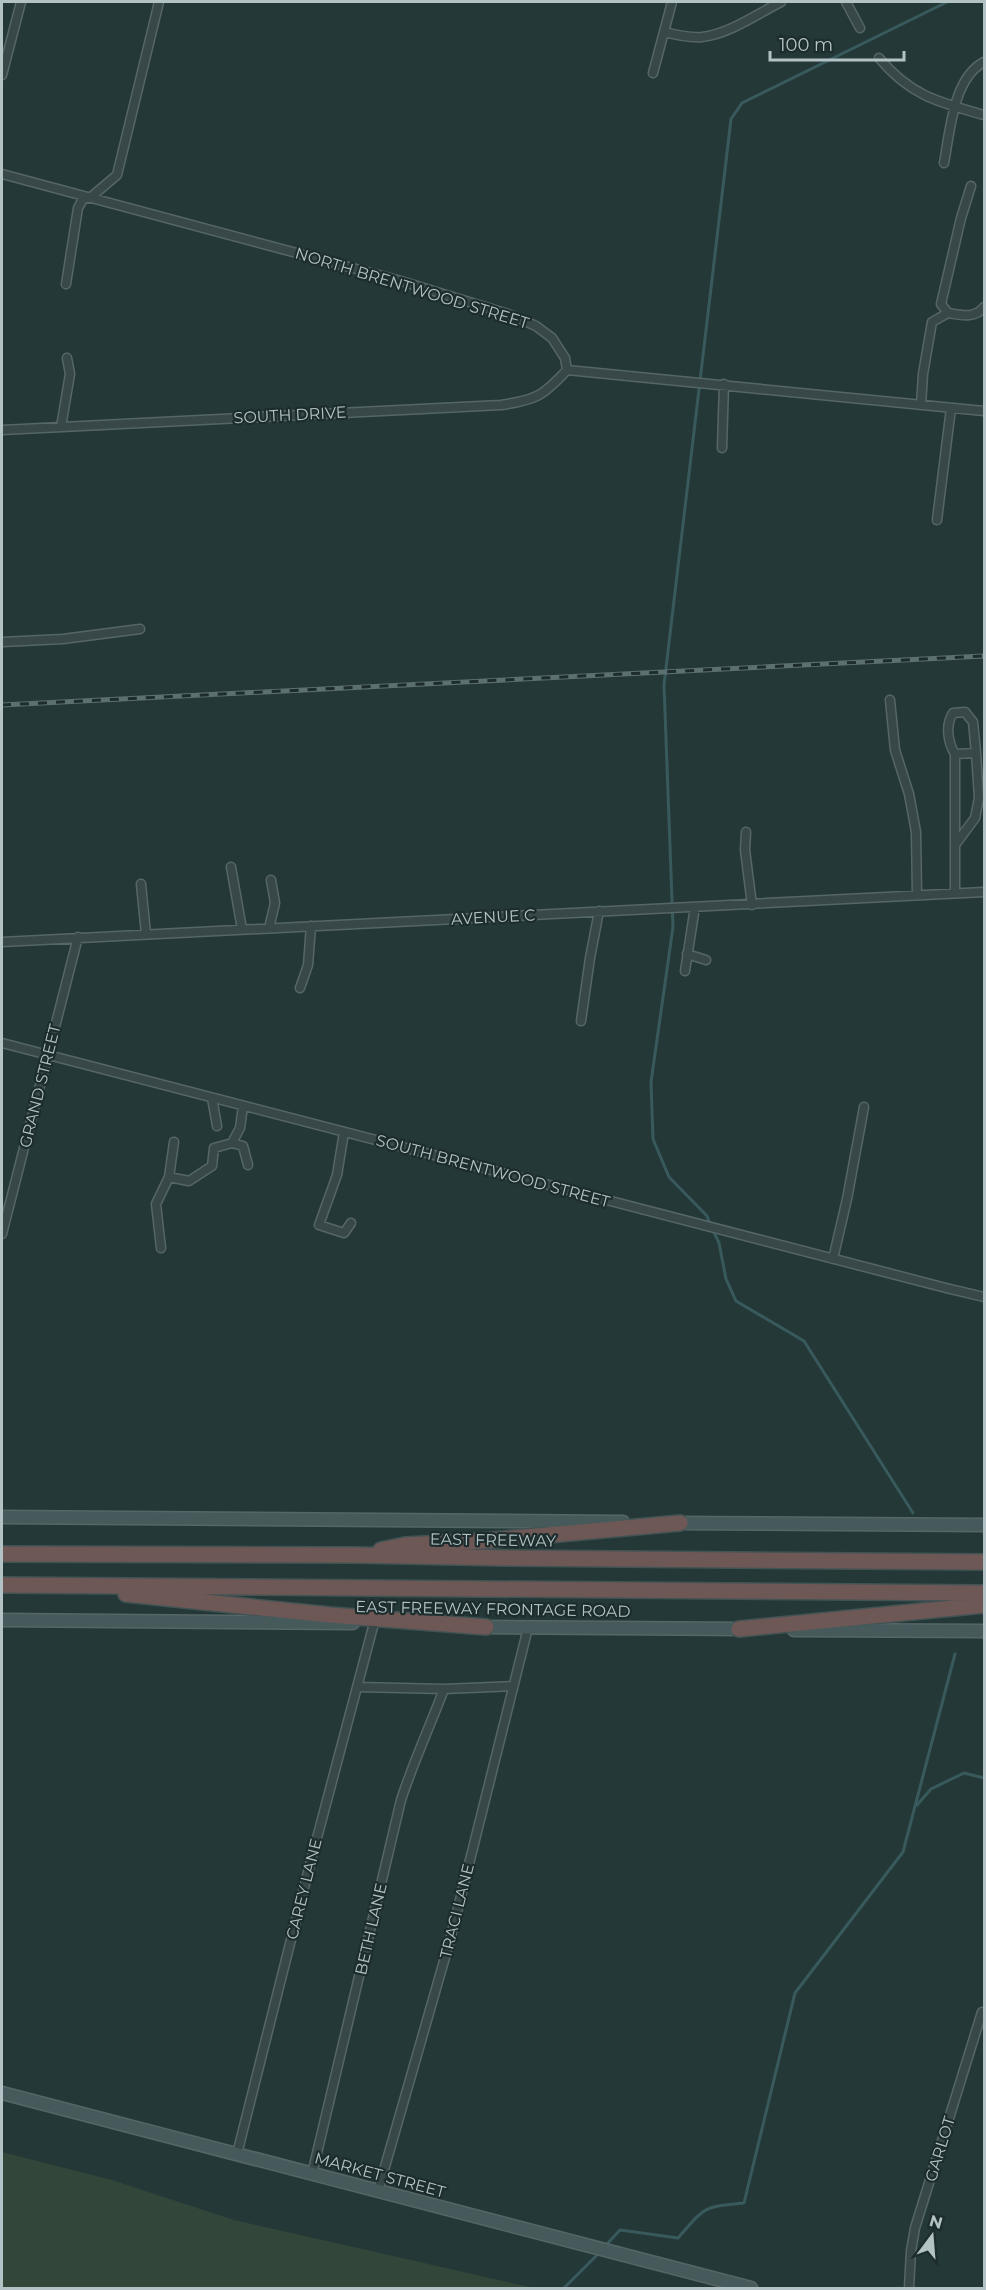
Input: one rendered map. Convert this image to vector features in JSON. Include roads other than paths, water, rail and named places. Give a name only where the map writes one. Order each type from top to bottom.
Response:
[{"type":"highway","points":[[355,1555],[405,1545],[482,1541],[680,1523]]},
{"type":"highway","name":"EAST FREEWAY","points":[[2,1554],[355,1555],[984,1562]]},
{"type":"highway","points":[[2,1585],[984,1593]]},
{"type":"highway","points":[[22,1585],[330,1615],[486,1627]]},
{"type":"highway","points":[[739,1629],[984,1605]]},
{"type":"main road","points":[[2,1517],[984,1525]]},
{"type":"main road","name":"EAST FREEWAY FRONTAGE ROAD","points":[[2,1620],[374,1623],[528,1628],[984,1631]]},
{"type":"main road","name":"MARKET STREET","points":[[2,2093],[751,2289]]},
{"type":"street","points":[[2,75],[21,2]]},
{"type":"street","points":[[66,284],[78,208],[82,200],[91,197],[117,175],[159,2]]},
{"type":"street","points":[[653,73],[672,2]]},
{"type":"street","points":[[664,32],[687,37],[711,35],[780,2]]},
{"type":"street","points":[[846,2],[860,28]]},
{"type":"street","points":[[879,58],[912,90],[984,115]]},
{"type":"street","points":[[944,163],[954,106],[969,74],[984,62]]},
{"type":"street","name":"NORTH BRENTWOOD STREET","points":[[2,174],[400,281],[508,314],[536,326],[552,338],[565,358],[567,370]]},
{"type":"street","points":[[948,313],[941,304],[961,218],[971,186]]},
{"type":"street","points":[[921,405],[923,374],[932,322],[948,313],[972,316],[982,311],[984,307]]},
{"type":"street","points":[[61,427],[70,374],[67,358]]},
{"type":"street","points":[[567,370],[984,411]]},
{"type":"street","name":"SOUTH DRIVE","points":[[2,430],[501,405],[522,402],[547,392],[567,370]]},
{"type":"street","points":[[722,448],[724,384]]},
{"type":"street","points":[[937,520],[951,408]]},
{"type":"street","points":[[2,642],[63,639],[140,629]]},
{"type":"street","points":[[890,700],[895,750],[909,794],[916,832],[917,895]]},
{"type":"street","points":[[955,845],[975,818],[979,798],[971,717],[966,712],[957,711],[953,713],[948,723],[952,750],[955,754],[955,845],[955,893]]},
{"type":"street","points":[[955,754],[976,753]]},
{"type":"street","points":[[746,832],[745,850],[752,905]]},
{"type":"street","points":[[231,867],[242,929]]},
{"type":"street","points":[[269,928],[275,903],[271,880]]},
{"type":"street","points":[[141,884],[146,934]]},
{"type":"street","name":"AVENUE C","points":[[2,942],[984,892]]},
{"type":"street","points":[[685,971],[695,907]]},
{"type":"street","points":[[581,1021],[599,911]]},
{"type":"street","points":[[300,988],[308,965],[311,926]]},
{"type":"street","name":"GRAND STREET","points":[[2,1234],[78,937]]},
{"type":"street","points":[[687,954],[706,960]]},
{"type":"street","name":"SOUTH BRENTWOOD STREET","points":[[2,1043],[984,1297]]},
{"type":"street","points":[[212,1098],[217,1126]]},
{"type":"street","points":[[232,1143],[240,1128],[243,1106]]},
{"type":"street","points":[[833,1259],[864,1107]]},
{"type":"street","points":[[344,1132],[337,1175],[320,1225],[344,1233],[351,1223]]},
{"type":"street","points":[[162,1248],[156,1204],[169,1177],[174,1142]]},
{"type":"street","points":[[169,1177],[189,1181],[212,1166],[214,1148],[232,1143],[243,1146],[248,1165]]},
{"type":"street","name":"CAREY LANE","points":[[237,2154],[374,1623]]},
{"type":"street","name":"TRACI LANE","points":[[378,2191],[450,1940],[528,1628]]},
{"type":"street","points":[[358,1687],[444,1689],[513,1686]]},
{"type":"street","name":"BETH LANE","points":[[312,2174],[401,1800],[444,1689]]},
{"type":"street","name":"GARLOT","points":[[909,2289],[915,2228],[982,2012]]},
{"type":"waterway","points":[[710,1224],[707,1216],[669,1177],[653,1139],[651,1082],[673,927],[664,685],[731,119],[742,103],[947,2]]},
{"type":"waterway","points":[[713,1230],[719,1243],[726,1279],[736,1301],[804,1341],[913,1513]]},
{"type":"waterway","points":[[606,2245],[620,2230],[678,2238],[705,2210],[744,2203],[795,1993],[903,1852],[955,1654]]},
{"type":"waterway","points":[[917,1805],[931,1789],[964,1773],[984,1778]]},
{"type":"waterway","points":[[564,2288],[599,2253]]},
{"type":"railway","points":[[2,705],[984,656]]}]
